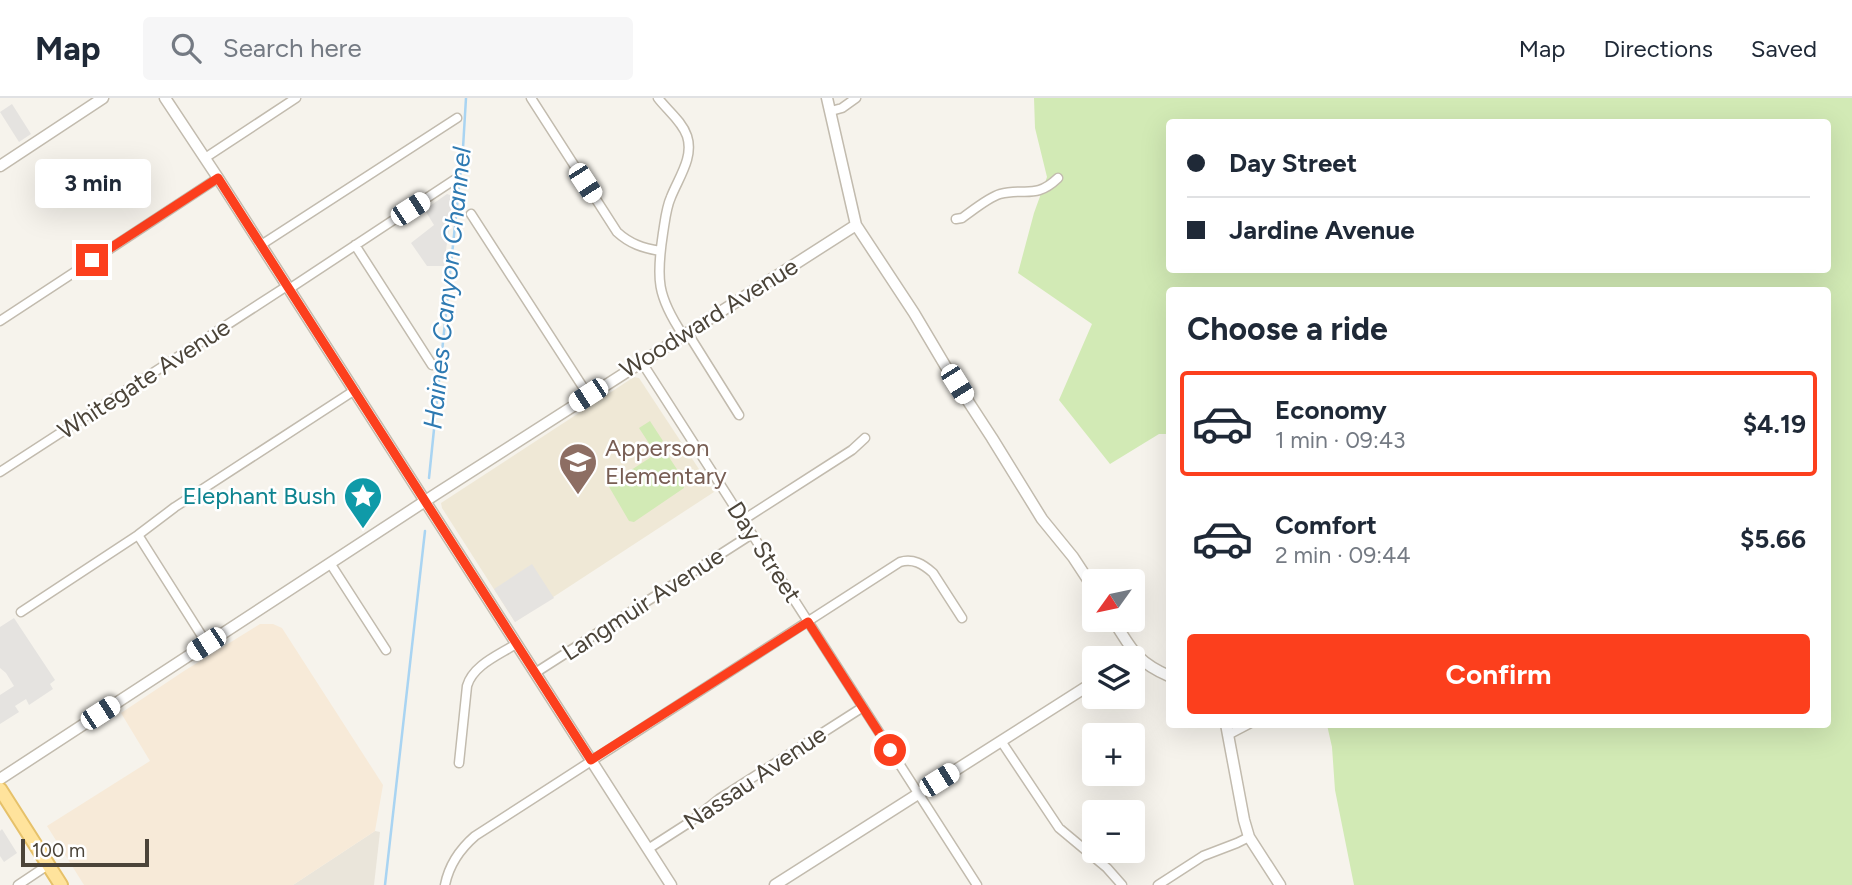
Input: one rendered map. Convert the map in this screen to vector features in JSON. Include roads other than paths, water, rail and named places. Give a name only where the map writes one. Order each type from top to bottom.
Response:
[{"type":"main road","points":[[0,789],[61,885]]},
{"type":"street","points":[[0,166],[103,98]]},
{"type":"street","points":[[165,98],[671,885]]},
{"type":"street","points":[[205,158],[296,98]]},
{"type":"street","points":[[531,98],[617,232],[626,241],[642,248],[660,251]]},
{"type":"street","points":[[657,98],[684,129],[689,150],[668,205],[660,251],[661,294],[668,310],[739,415]]},
{"type":"street","points":[[827,98],[856,225],[1042,519],[1082,571]]},
{"type":"street","points":[[831,110],[842,108],[856,98]]},
{"type":"street","points":[[261,245],[457,118]]},
{"type":"street","points":[[0,321],[218,178]]},
{"type":"street","points":[[956,219],[962,218],[998,194],[1032,192],[1049,186],[1058,178]]},
{"type":"street","name":"Whitegate Avenue","points":[[0,472],[454,180]]},
{"type":"street","points":[[471,214],[588,395]]},
{"type":"street","name":"Woodward Avenue","points":[[0,779],[425,500],[856,225]]},
{"type":"street","points":[[355,245],[432,365]]},
{"type":"street","name":"Day Street","points":[[641,361],[974,884]]},
{"type":"street","points":[[21,612],[355,390]]},
{"type":"street","name":"Langmuir Avenue","points":[[743,520],[852,450],[865,438]]},
{"type":"street","name":"Langmuir Avenue","points":[[535,673],[752,534]]},
{"type":"street","points":[[138,535],[206,644]]},
{"type":"street","points":[[445,885],[454,859],[467,842],[900,562],[917,562],[927,567],[962,618]]},
{"type":"street","points":[[330,563],[386,650]]},
{"type":"street","points":[[458,763],[470,678],[478,668],[516,644]]},
{"type":"street","points":[[1145,664],[1166,674]]},
{"type":"street","points":[[775,885],[1082,690]]},
{"type":"street","name":"Nassau Avenue","points":[[648,849],[690,822],[719,799],[863,707]]},
{"type":"street","points":[[1227,730],[1244,820],[1250,836],[1280,885]]},
{"type":"street","points":[[1001,741],[1059,828],[1107,868],[1122,885]]},
{"type":"street","points":[[1158,885],[1203,856],[1250,836]]},
{"type":"street","points":[[18,885],[48,865]]},
{"type":"waterway","name":"Haines Canyon Channel","points":[[429,478],[466,98]]},
{"type":"waterway","name":"Haines Canyon Channel","points":[[385,885],[425,531]]},
{"type":"place","name":"Apperson Elementary","points":[[578,496]]},
{"type":"place","name":"Elephant Bush","points":[[363,530]]}]
